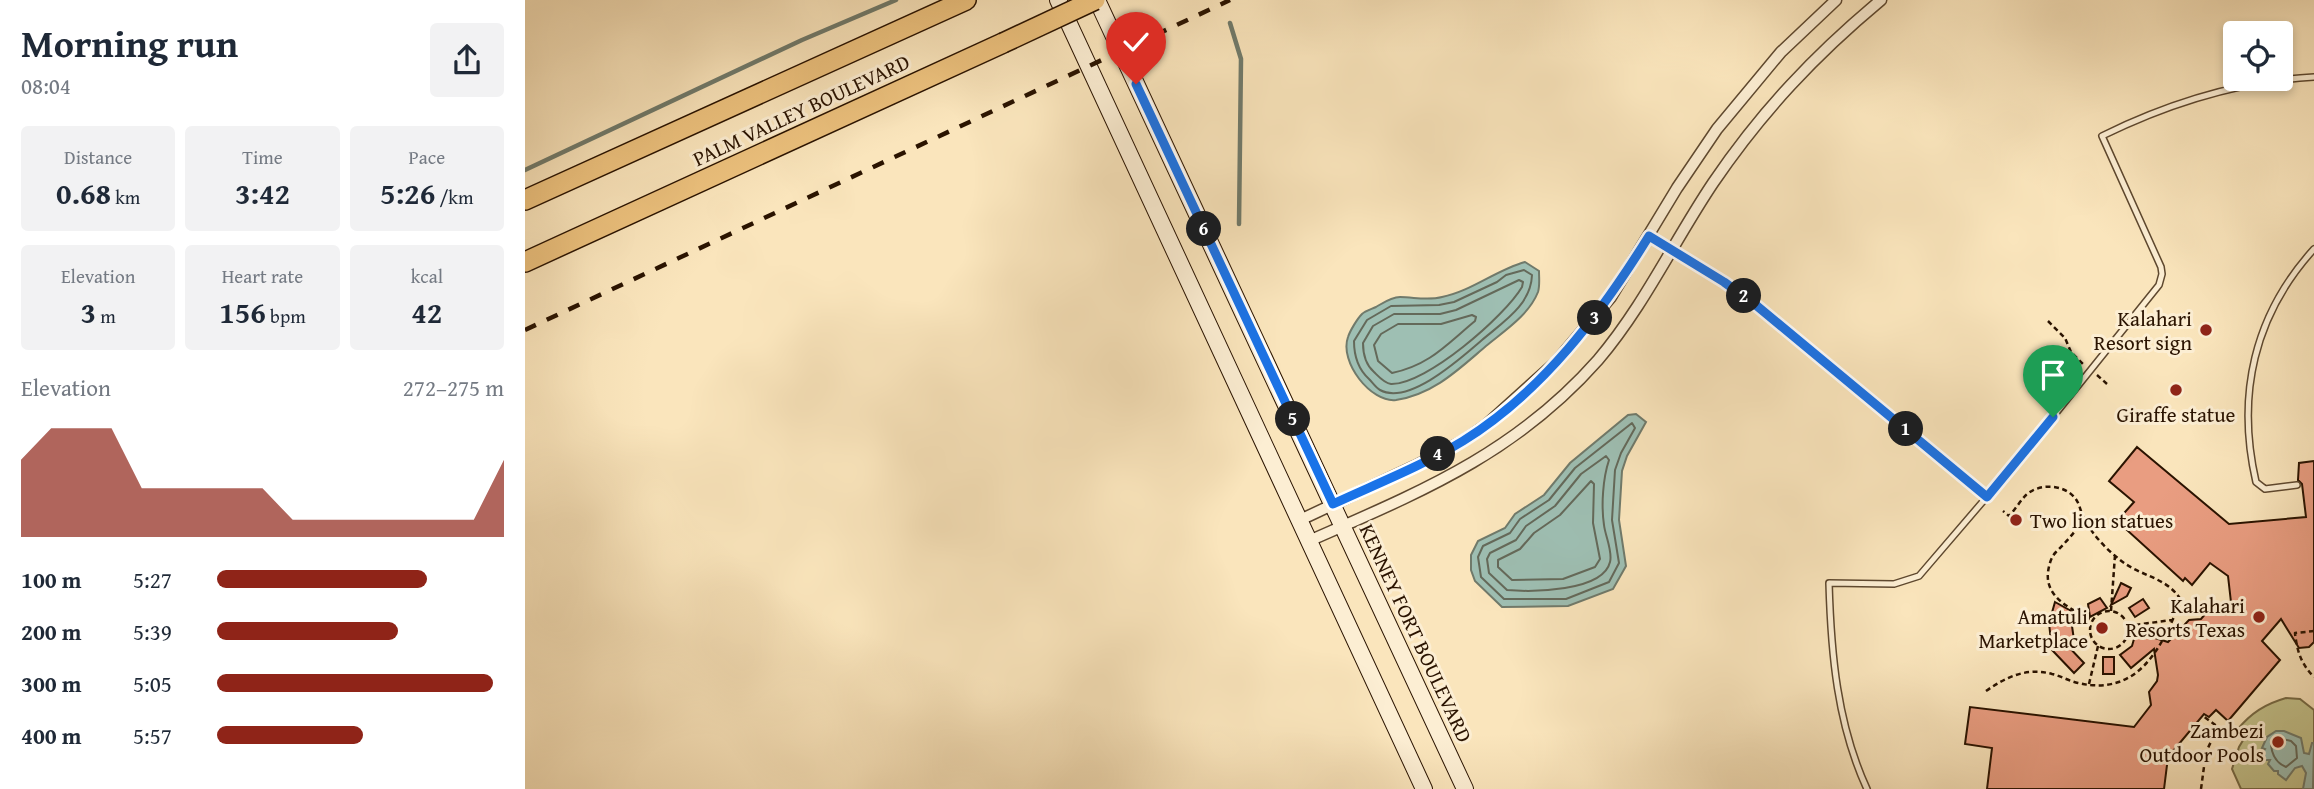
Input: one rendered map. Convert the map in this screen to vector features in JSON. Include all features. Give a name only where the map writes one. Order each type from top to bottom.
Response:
[{"type":"highway","name":"PALM VALLEY BOULEVARD","points":[[525,200],[966,0]]},
{"type":"highway","name":"PALM VALLEY BOULEVARD","points":[[525,262],[1096,0]]},
{"type":"main road","points":[[1058,0],[1424,789]]},
{"type":"main road","name":"KENNEY FORT BOULEVARD","points":[[1096,0],[1465,789]]},
{"type":"street","points":[[1300,520],[1437,455],[1486,425],[1556,362],[1611,297],[1700,152],[1737,103],[1781,52],[1836,0]]},
{"type":"street","points":[[1309,541],[1452,476],[1488,455],[1531,424],[1580,379],[1638,306],[1712,184],[1786,87],[1820,53],[1881,0]]},
{"type":"lane","points":[[1867,789],[1849,739],[1834,666],[1829,583],[1894,584],[1914,579],[1926,569],[2147,301],[2161,279],[2161,267],[2102,136],[2147,115],[2204,95],[2247,84],[2314,76]]},
{"type":"lane","points":[[1649,236],[1724,282],[1757,306],[1987,497]]},
{"type":"lane","points":[[2297,485],[2265,489],[2256,482],[2249,410],[2259,338],[2267,317],[2295,270],[2314,249]]},
{"type":"path","points":[[2048,321],[2065,338],[2070,352],[2084,365]]},
{"type":"path","points":[[2097,375],[2107,384]]},
{"type":"path","points":[[1986,691],[2021,672],[2051,673],[2077,683],[2109,684],[2122,681],[2145,666],[2167,635],[2181,600],[2168,584],[2131,568],[2115,555],[2084,519],[2073,496],[2056,487],[2036,489],[2028,494],[2009,516],[2003,511]]},
{"type":"path","points":[[2084,519],[2073,537],[2054,554],[2047,577],[2058,600],[2092,621]]},
{"type":"path","points":[[2111,612],[2115,555]]},
{"type":"path","points":[[2111,612],[2122,617],[2127,626],[2127,635],[2120,645],[2109,649],[2098,646],[2090,636],[2092,621],[2099,614],[2111,612]]},
{"type":"path","points":[[2127,626],[2173,620]]},
{"type":"path","points":[[2314,631],[2295,633],[2299,656],[2314,677]]},
{"type":"path","points":[[2089,684],[2098,646]]},
{"type":"path","points":[[2201,789],[2206,752],[2218,727],[2203,716]]},
{"type":"shaded area","name":"Zambezi Outdoor Pools","points":[[2286,698],[2300,699],[2314,710],[2314,789],[2241,789],[2232,769],[2245,737],[2237,730],[2259,710]]},
{"type":"water","points":[[1525,262],[1539,271],[1539,290],[1529,308],[1445,379],[1422,392],[1396,400],[1377,395],[1359,379],[1348,358],[1346,347],[1350,332],[1363,313],[1397,297],[1431,299],[1453,294]]},
{"type":"water","points":[[1636,414],[1646,422],[1627,456],[1622,471],[1619,520],[1626,566],[1613,589],[1568,606],[1502,607],[1475,581],[1471,570],[1471,555],[1478,541],[1505,528],[1515,514],[1544,495],[1570,463],[1628,415]]},
{"type":"water","points":[[2276,731],[2284,731],[2301,738],[2304,753],[2309,754],[2314,743],[2313,789],[2303,789],[2306,773],[2302,766],[2295,768],[2286,780],[2268,764],[2270,760],[2265,760],[2265,749],[2262,748],[2267,737]]},
{"type":"building","name":"Kalahari Resorts Texas","points":[[2137,447],[2229,524],[2306,517],[2302,484],[2298,480],[2299,463],[2314,461],[2314,642],[2309,647],[2299,648],[2281,619],[2262,641],[2280,660],[2228,721],[2216,710],[2209,717],[2204,714],[2168,757],[2164,789],[1987,789],[1992,748],[1965,744],[1970,707],[2134,727],[2151,705],[2149,692],[2158,675],[2154,649],[2131,668],[2120,655],[2132,646],[2136,632],[2168,642],[2189,620],[2201,619],[2207,612],[2232,611],[2228,576],[2210,563],[2192,585],[2185,578],[2183,581],[2117,521],[2134,502],[2109,481]]},
{"type":"building","points":[[2121,583],[2131,588],[2127,596],[2111,605]]},
{"type":"building","points":[[2100,598],[2107,608],[2090,617],[2088,604]]},
{"type":"building","points":[[2143,599],[2149,608],[2135,617],[2129,608]]},
{"type":"building","points":[[2055,602],[2082,617],[2071,619],[2074,640],[2066,644],[2084,663],[2074,673],[2052,650],[2049,623]]},
{"type":"building","points":[[2103,657],[2114,657],[2114,674],[2103,674]]},
{"type":"waterway","points":[[525,170],[802,40],[896,0]]},
{"type":"waterway","points":[[1230,23],[1241,59],[1239,224]]},
{"type":"railway","points":[[525,330],[1230,0]]},
{"type":"place","name":"Kalahari Resort sign","points":[[2206,330]]},
{"type":"place","name":"Giraffe statue","points":[[2176,390]]},
{"type":"place","name":"Two lion statues","points":[[2016,520]]},
{"type":"place","name":"Kalahari Resorts Texas","points":[[2259,617]]},
{"type":"place","name":"Amatuli Marketplace","points":[[2102,628]]},
{"type":"place","name":"Zambezi Outdoor Pools","points":[[2278,742]]},
{"type":"route","points":[[1136,84],[1333,504],[1463,441],[1510,405],[1556,362],[1593,321],[1649,236],[1724,282],[1757,306],[1987,497],[2053,417]]}]
